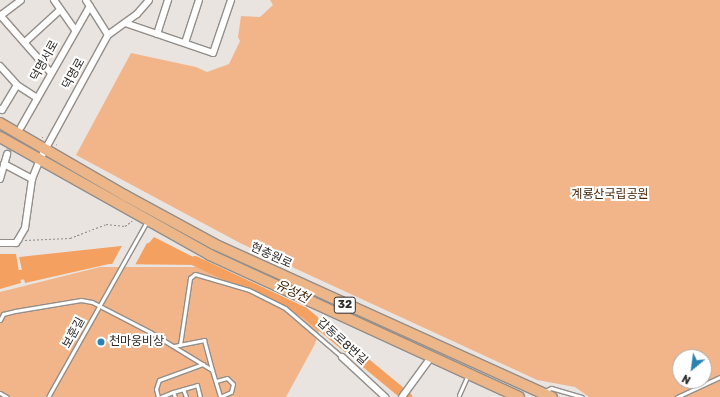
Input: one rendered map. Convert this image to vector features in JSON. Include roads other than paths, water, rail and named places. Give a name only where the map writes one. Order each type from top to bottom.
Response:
[{"type":"main road","name":"현충원로","points":[[0,123],[152,211],[214,244],[540,395],[552,397]]},
{"type":"main road","name":"현충원로","points":[[0,137],[210,256],[432,356],[515,396]]},
{"type":"street","points":[[21,0],[0,16],[25,42],[51,73]]},
{"type":"street","points":[[54,0],[75,30]]},
{"type":"street","points":[[88,3],[108,35],[137,14],[149,0]]},
{"type":"street","points":[[157,34],[168,0]]},
{"type":"street","points":[[185,43],[199,0]]},
{"type":"street","points":[[125,23],[213,53],[231,0]]},
{"type":"street","name":"덕명서로","points":[[21,127],[75,30],[88,3]]},
{"type":"street","points":[[25,42],[60,10]]},
{"type":"street","name":"덕명로","points":[[0,243],[16,244],[30,206],[32,179],[40,159],[108,35]]},
{"type":"street","points":[[0,66],[17,85],[37,98]]},
{"type":"street","points":[[0,109],[2,110],[17,85]]},
{"type":"street","points":[[0,179],[7,154]]},
{"type":"street","points":[[4,164],[32,179]]},
{"type":"street","points":[[402,397],[432,356]]},
{"type":"street","name":"갑동로8번길","points":[[342,357],[385,397]]},
{"type":"lane","name":"보훈길","points":[[48,397],[140,236],[152,211]]},
{"type":"lane","name":"갑동로8번길","points":[[180,345],[190,278],[195,274],[204,275],[249,290],[285,308],[342,357]]},
{"type":"lane","points":[[0,320],[3,314],[15,311],[81,300],[100,305],[174,346],[212,370]]},
{"type":"lane","points":[[174,346],[204,340],[220,397],[231,392],[233,384],[227,378],[216,381]]},
{"type":"lane","points":[[200,397],[197,385],[160,397],[156,389],[159,380],[203,364]]},
{"type":"lane","points":[[459,395],[468,374]]},
{"type":"lane","points":[[677,397],[720,377]]},
{"type":"lane","name":"현충원로","points":[[540,395],[551,388],[582,397]]},
{"type":"lane","points":[[183,389],[186,397]]},
{"type":"lane","points":[[173,392],[175,397]]},
{"type":"lane","points":[[0,393],[7,397]]},
{"type":"waterway","name":"유성천","points":[[195,261],[304,312],[407,397]]},
{"type":"waterway","name":"유성천","points":[[0,277],[37,273]]},
{"type":"tunnel","points":[[7,154],[19,131]]},
{"type":"place","name":"천마웅비상","points":[[101,342]]},
{"type":"park label","name":"계룡산국립공원","points":[[610,195]]}]
